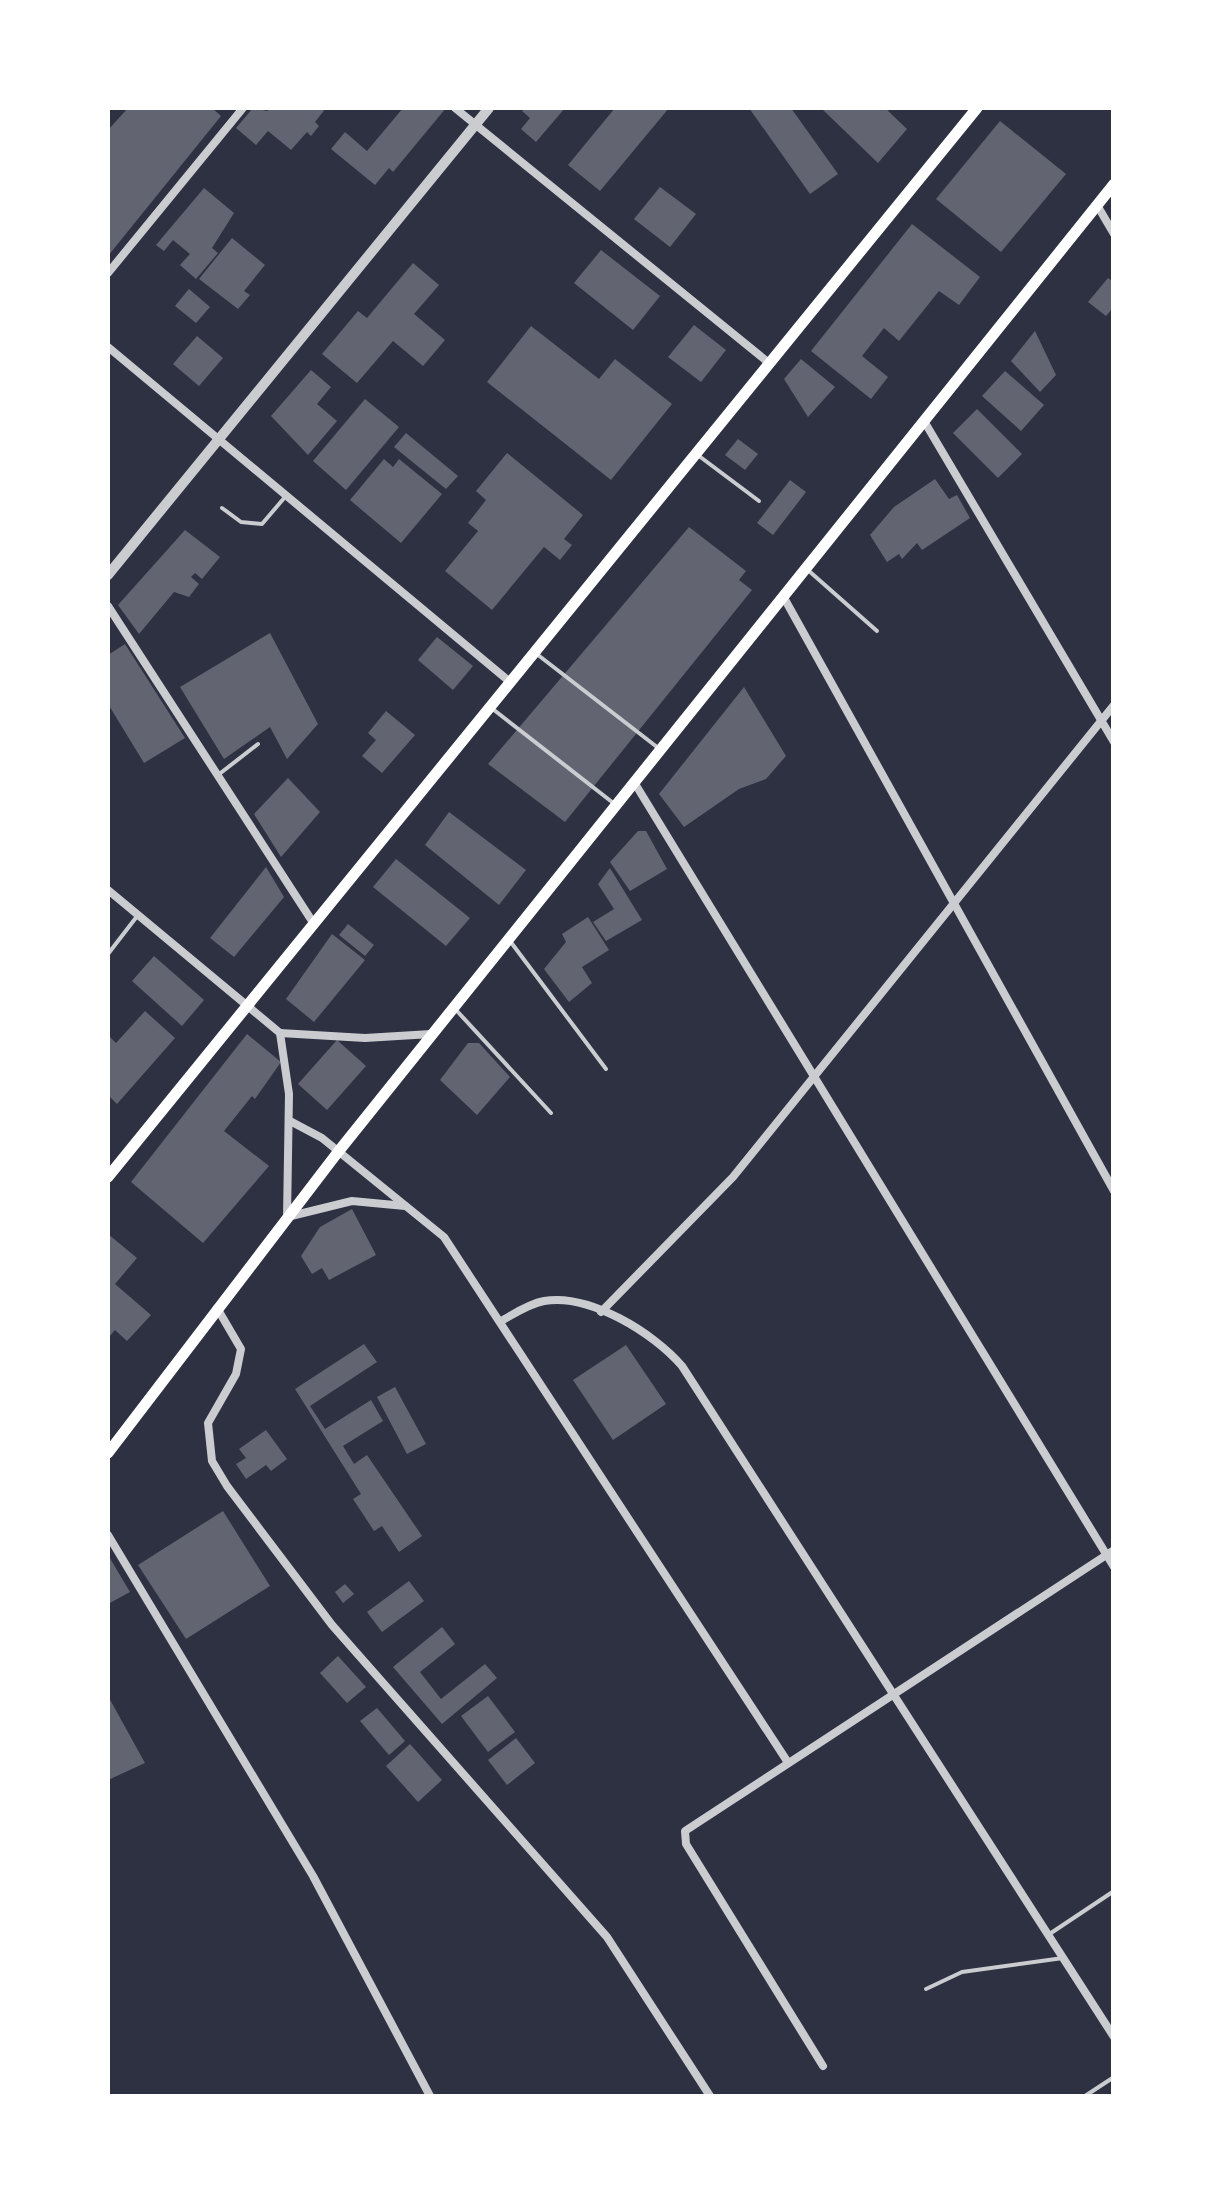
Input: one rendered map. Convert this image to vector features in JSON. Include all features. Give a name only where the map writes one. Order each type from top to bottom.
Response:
[{"type":"main road","points":[[108,1177],[977,108]]},
{"type":"main road","points":[[108,1453],[338,1152],[1114,184]]},
{"type":"street","points":[[108,273],[242,108]]},
{"type":"street","points":[[455,108],[769,363]]},
{"type":"street","points":[[108,575],[489,108]]},
{"type":"street","points":[[1097,205],[1114,234]]},
{"type":"street","points":[[108,347],[510,682]]},
{"type":"street","points":[[924,421],[1114,742]]},
{"type":"street","points":[[783,596],[1114,1191]]},
{"type":"street","points":[[108,606],[314,924]]},
{"type":"street","points":[[601,1312],[734,1176],[1114,704]]},
{"type":"street","points":[[634,782],[1110,1553],[1114,1567]]},
{"type":"street","points":[[108,890],[280,1033],[365,1038],[434,1034]]},
{"type":"street","points":[[280,1033],[290,1121],[288,1218],[352,1201],[410,1207]]},
{"type":"street","points":[[290,1121],[338,1152],[444,1237],[787,1761]]},
{"type":"street","points":[[501,1321],[546,1300],[601,1312],[653,1336],[682,1366],[1114,2037]]},
{"type":"street","points":[[217,1308],[241,1349],[236,1374],[220,1395],[208,1423],[212,1461],[226,1486],[332,1625],[607,1937],[710,2096]]},
{"type":"street","points":[[108,1535],[313,1876],[427,2096]]},
{"type":"street","points":[[823,2066],[686,1844],[685,1831],[1110,1553]]},
{"type":"lane","points":[[696,454],[759,501]]},
{"type":"lane","points":[[222,508],[242,522],[262,524],[286,495]]},
{"type":"lane","points":[[806,568],[877,631]]},
{"type":"lane","points":[[534,652],[661,749]]},
{"type":"lane","points":[[490,707],[616,805]]},
{"type":"lane","points":[[218,775],[258,744]]},
{"type":"lane","points":[[108,954],[138,915]]},
{"type":"lane","points":[[508,939],[606,1068]]},
{"type":"lane","points":[[454,1007],[552,1113]]},
{"type":"lane","points":[[1048,1934],[1114,1891]]},
{"type":"lane","points":[[926,1988],[972,1970],[1063,1958]]},
{"type":"lane","points":[[1085,2096],[1114,2077]]},
{"type":"building","points":[[128,108],[212,108],[221,116],[108,256],[108,130]]},
{"type":"building","points":[[253,108],[326,108],[315,122],[319,126],[311,136],[307,132],[291,150],[268,131],[256,145],[236,128]]},
{"type":"building","points":[[403,108],[446,108],[393,172],[389,168],[375,185],[331,149],[345,132],[367,151]]},
{"type":"building","points":[[565,108],[536,142],[521,129],[530,118],[522,111]]},
{"type":"building","points":[[615,108],[669,108],[600,191],[568,165]]},
{"type":"building","points":[[749,108],[791,108],[838,174],[810,194]]},
{"type":"building","points":[[821,108],[885,108],[907,129],[878,163]]},
{"type":"building","points":[[1000,121],[1066,174],[1001,252],[936,199]]},
{"type":"building","points":[[660,187],[696,214],[670,247],[634,219]]},
{"type":"building","points":[[204,188],[234,213],[212,248],[218,253],[196,279],[180,265],[190,254],[173,240],[164,251],[156,245]]},
{"type":"building","points":[[912,224],[980,277],[959,305],[939,291],[899,341],[884,328],[862,356],[888,377],[871,399],[811,351]]},
{"type":"building","points":[[232,238],[265,265],[244,291],[250,295],[238,309],[199,279]]},
{"type":"building","points":[[601,250],[660,296],[633,330],[574,283]]},
{"type":"building","points":[[413,263],[439,285],[414,314],[445,340],[423,366],[393,341],[357,383],[322,354],[358,311],[367,318]]},
{"type":"building","points":[[1108,278],[1114,282],[1114,307],[1106,316],[1088,302]]},
{"type":"building","points":[[189,289],[210,307],[196,323],[175,306]]},
{"type":"building","points":[[694,325],[726,350],[701,382],[668,357]]},
{"type":"building","points":[[531,326],[599,379],[615,359],[672,404],[611,480],[487,382]]},
{"type":"building","points":[[1035,331],[1056,375],[1040,392],[1011,361]]},
{"type":"building","points":[[197,336],[223,358],[199,386],[173,364]]},
{"type":"building","points":[[801,359],[835,387],[808,417],[784,379]]},
{"type":"building","points":[[311,370],[331,387],[317,404],[337,421],[308,455],[271,416]]},
{"type":"building","points":[[1005,371],[1044,405],[1021,431],[982,396]]},
{"type":"building","points":[[365,399],[399,427],[346,490],[313,461]]},
{"type":"building","points":[[977,409],[1022,454],[998,478],[953,433]]},
{"type":"building","points":[[406,433],[458,476],[446,489],[394,447]]},
{"type":"building","points":[[738,439],[758,454],[745,470],[725,455]]},
{"type":"building","points":[[507,453],[583,515],[564,539],[572,545],[560,560],[544,547],[492,610],[445,571],[478,531],[468,523],[486,500],[476,491]]},
{"type":"building","points":[[384,459],[393,467],[399,459],[442,494],[401,543],[350,500]]},
{"type":"building","points":[[935,479],[949,499],[957,495],[970,518],[922,550],[917,543],[902,559],[899,554],[887,562],[870,535],[894,507]]},
{"type":"building","points":[[790,480],[806,492],[773,535],[757,523]]},
{"type":"building","points":[[689,527],[746,571],[739,580],[752,590],[565,822],[488,764]]},
{"type":"building","points":[[185,530],[220,557],[202,579],[195,573],[191,577],[199,584],[189,597],[174,592],[139,634],[118,605]]},
{"type":"building","points":[[270,633],[318,724],[287,759],[270,727],[224,759],[180,687]]},
{"type":"building","points":[[437,637],[473,666],[453,690],[418,660]]},
{"type":"building","points":[[125,644],[185,738],[144,763],[108,704],[108,655]]},
{"type":"building","points":[[744,687],[786,756],[766,779],[739,789],[684,827],[659,794]]},
{"type":"building","points":[[386,711],[415,735],[382,773],[362,756],[376,740],[368,733]]},
{"type":"building","points":[[288,778],[320,812],[281,857],[254,814]]},
{"type":"building","points":[[449,812],[526,870],[499,905],[425,845]]},
{"type":"building","points":[[638,831],[646,831],[667,869],[630,891],[610,862]]},
{"type":"building","points":[[396,859],[470,918],[446,946],[373,887]]},
{"type":"building","points":[[266,867],[284,897],[234,957],[210,938]]},
{"type":"building","points":[[610,868],[642,920],[606,941],[593,922],[614,909],[598,884]]},
{"type":"building","points":[[588,917],[609,950],[582,967],[592,983],[569,1002],[544,969],[566,942],[562,934]]},
{"type":"building","points":[[348,924],[374,945],[365,956],[339,935]]},
{"type":"building","points":[[332,934],[365,960],[314,1022],[286,999]]},
{"type":"building","points":[[154,956],[204,1000],[182,1026],[132,981]]},
{"type":"building","points":[[145,1011],[175,1038],[117,1104],[108,1095],[108,1035],[116,1043]]},
{"type":"building","points":[[247,1034],[281,1062],[255,1099],[252,1096],[224,1131],[269,1166],[203,1243],[131,1182]]},
{"type":"building","points":[[337,1040],[366,1066],[327,1110],[298,1084]]},
{"type":"building","points":[[468,1043],[479,1043],[510,1077],[477,1115],[440,1080]]},
{"type":"building","points":[[352,1209],[376,1255],[329,1280],[322,1268],[312,1274],[301,1256],[320,1227]]},
{"type":"building","points":[[108,1234],[137,1258],[115,1284],[151,1315],[127,1341],[115,1330],[108,1338]]},
{"type":"building","points":[[364,1344],[377,1362],[310,1406],[325,1429],[371,1400],[383,1421],[343,1446],[354,1464],[367,1455],[422,1536],[399,1552],[382,1526],[374,1531],[353,1499],[361,1494],[295,1389]]},
{"type":"building","points":[[626,1345],[666,1404],[613,1440],[573,1380]]},
{"type":"building","points":[[395,1387],[426,1444],[407,1454],[377,1397]]},
{"type":"building","points":[[266,1430],[287,1459],[271,1471],[266,1465],[246,1479],[236,1464],[246,1458],[239,1449]]},
{"type":"building","points":[[223,1511],[270,1586],[186,1639],[138,1565]]},
{"type":"building","points":[[108,1555],[130,1592],[108,1604]]},
{"type":"building","points":[[409,1581],[424,1601],[382,1632],[367,1612]]},
{"type":"building","points":[[345,1584],[354,1594],[343,1603],[335,1592]]},
{"type":"building","points":[[442,1627],[455,1644],[420,1672],[441,1699],[485,1664],[497,1678],[442,1724],[393,1667]]},
{"type":"building","points":[[338,1656],[366,1687],[347,1703],[320,1673]]},
{"type":"building","points":[[108,1696],[145,1763],[108,1780]]},
{"type":"building","points":[[488,1696],[515,1732],[488,1752],[461,1716]]},
{"type":"building","points":[[377,1708],[405,1741],[389,1755],[360,1721]]},
{"type":"building","points":[[516,1738],[535,1763],[507,1785],[488,1760]]},
{"type":"building","points":[[410,1744],[442,1780],[418,1802],[386,1766]]}]
